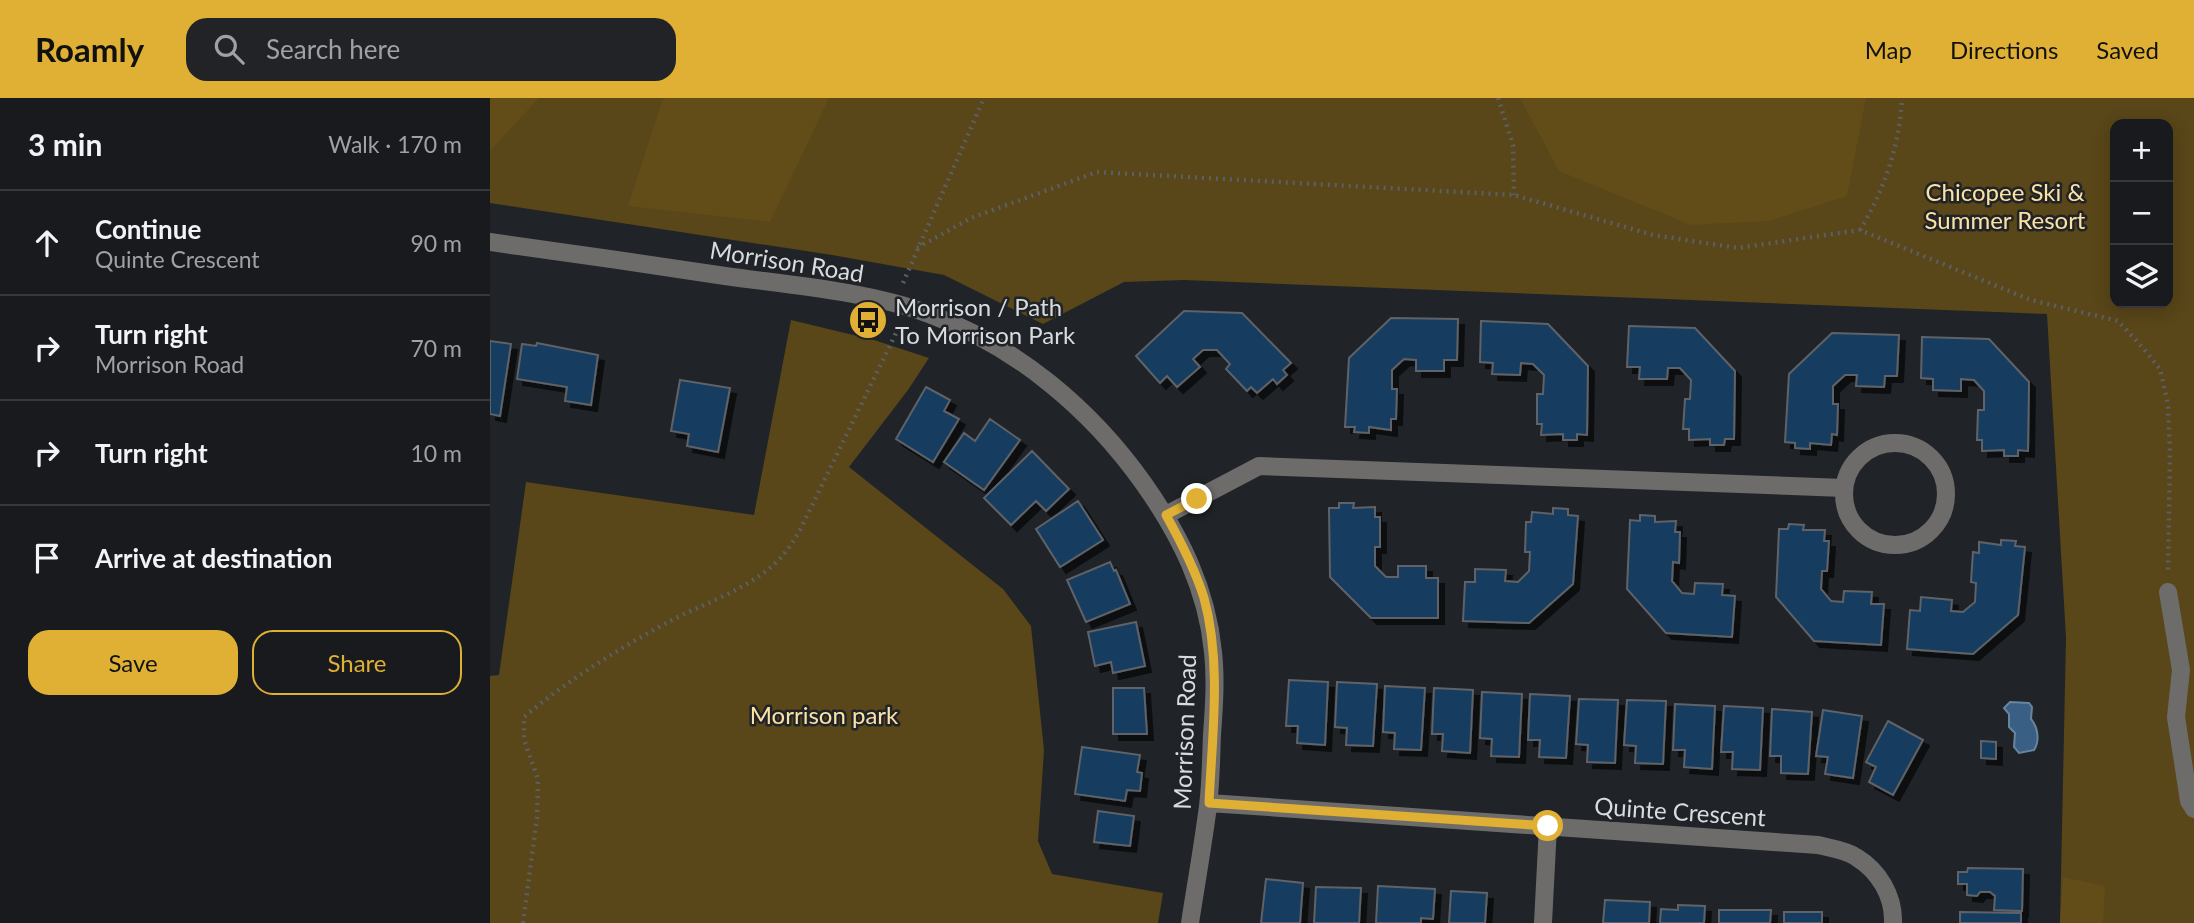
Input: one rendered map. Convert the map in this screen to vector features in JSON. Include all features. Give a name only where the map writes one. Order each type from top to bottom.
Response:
[{"type":"street","name":"Morrison Road","points":[[490,242],[821,289],[895,304],[928,314],[978,335],[1049,383],[1095,423],[1130,464],[1166,515],[1188,555],[1204,599],[1213,650],[1215,691],[1209,803],[1191,923]]},
{"type":"street","points":[[1901,443],[1915,446],[1930,456],[1939,467],[1946,483],[1947,499],[1942,517],[1922,539],[1902,545],[1884,545],[1866,537],[1853,525],[1845,506],[1844,488],[1848,472],[1867,450],[1883,444],[1901,443]]},
{"type":"street","points":[[1166,515],[1259,466],[1844,488]]},
{"type":"street","points":[[2168,592],[2181,670],[2176,717],[2189,801],[2194,809]]},
{"type":"street","name":"Quinte Crescent","points":[[1209,803],[1818,845],[1854,855],[1880,877],[1894,910],[1893,923]]},
{"type":"street","points":[[1543,923],[1548,826]]},
{"type":"path","points":[[902,287],[984,98]]},
{"type":"path","points":[[1498,98],[1513,145],[1514,195]]},
{"type":"path","points":[[1860,230],[1870,214],[1893,156],[1902,98]]},
{"type":"path","points":[[917,248],[971,218],[1097,172],[1514,195],[1653,235],[1738,248],[1860,230],[2031,300],[2118,321],[2143,348],[2160,369],[2168,405],[2168,592]]},
{"type":"path","points":[[523,923],[537,817],[538,779],[524,740],[524,717],[560,687],[668,622],[727,594],[760,574],[782,556],[799,533],[900,323]]},
{"type":"green space","name":"Chicopee Ski & Summer Resort","points":[[490,98],[2194,98],[2194,923],[2060,923],[2066,638],[2047,314],[1184,280],[1124,282],[1043,324],[944,275],[832,255],[490,203]]},
{"type":"green space","name":"Morrison park","points":[[791,320],[874,340],[929,358],[849,467],[1003,589],[1031,626],[1044,750],[1038,841],[1052,874],[1163,893],[1158,923],[490,923],[490,676],[499,675],[526,482],[754,515]]},
{"type":"shaded area","points":[[490,98],[539,98],[490,151]]},
{"type":"shaded area","points":[[663,98],[829,98],[770,222],[628,206]]},
{"type":"shaded area","points":[[1520,98],[1866,98],[1847,196],[1769,221],[1691,225],[1559,171]]},
{"type":"shaded area","points":[[2063,877],[2105,886],[2103,923],[2060,923]]},
{"type":"water","points":[[2010,702],[2029,703],[2032,707],[2031,719],[2037,734],[2034,750],[2019,753],[2014,747],[2015,733],[2009,727],[2009,714],[2004,708]]},
{"type":"building","points":[[1184,311],[1242,313],[1291,363],[1283,370],[1287,375],[1277,384],[1273,379],[1257,393],[1251,387],[1247,391],[1226,369],[1230,364],[1217,350],[1203,350],[1193,359],[1200,367],[1177,387],[1167,376],[1160,383],[1136,356]]},
{"type":"building","points":[[1391,318],[1458,319],[1457,360],[1444,360],[1444,371],[1416,371],[1416,360],[1404,359],[1392,370],[1392,389],[1397,389],[1396,419],[1391,419],[1391,430],[1369,427],[1369,433],[1354,432],[1355,427],[1345,427],[1349,358]]},
{"type":"building","points":[[1481,321],[1548,324],[1588,366],[1587,435],[1577,434],[1577,440],[1563,440],[1563,434],[1541,435],[1542,424],[1537,424],[1537,394],[1543,394],[1544,375],[1533,364],[1521,363],[1520,375],[1492,374],[1493,363],[1480,362]]},
{"type":"building","points":[[1629,326],[1695,328],[1735,371],[1734,439],[1725,439],[1724,445],[1710,445],[1710,439],[1689,440],[1689,429],[1683,429],[1685,399],[1690,399],[1691,380],[1680,368],[1668,368],[1667,379],[1639,379],[1640,367],[1627,367]]},
{"type":"building","points":[[1832,333],[1899,335],[1897,376],[1885,376],[1884,387],[1856,386],[1857,375],[1845,375],[1833,386],[1833,404],[1838,404],[1837,435],[1832,434],[1831,445],[1810,443],[1810,449],[1795,448],[1795,443],[1785,442],[1789,374]]},
{"type":"building","points":[[1922,337],[1989,339],[2029,382],[2028,451],[2018,450],[2018,456],[2004,456],[2004,450],[1982,451],[1982,440],[1977,440],[1978,410],[1984,410],[1984,391],[1974,380],[1961,379],[1961,391],[1933,390],[1933,379],[1921,378]]},
{"type":"building","points":[[490,341],[511,344],[500,416],[490,414]]},
{"type":"building","points":[[537,343],[598,355],[591,405],[565,401],[567,387],[517,379],[522,344],[536,346]]},
{"type":"building","points":[[680,380],[730,388],[718,452],[687,446],[689,434],[671,431]]},
{"type":"building","points":[[926,387],[950,400],[944,411],[959,419],[933,462],[896,439]]},
{"type":"building","points":[[990,419],[1020,440],[984,490],[944,462],[964,433],[975,441]]},
{"type":"building","points":[[1032,451],[1069,489],[1046,511],[1036,501],[1011,525],[984,498]]},
{"type":"building","points":[[1078,501],[1103,540],[1060,567],[1036,529]]},
{"type":"building","points":[[1339,503],[1354,503],[1353,508],[1375,507],[1375,517],[1380,517],[1380,547],[1375,547],[1375,566],[1386,577],[1398,577],[1398,566],[1426,566],[1426,578],[1438,578],[1438,618],[1371,618],[1330,577],[1329,508],[1339,508]]},
{"type":"building","points":[[1553,508],[1568,509],[1568,515],[1578,516],[1573,584],[1529,623],[1463,621],[1465,582],[1475,582],[1475,569],[1506,570],[1505,581],[1518,582],[1529,571],[1530,552],[1525,552],[1526,522],[1531,522],[1532,512],[1553,514]]},
{"type":"building","points":[[1640,515],[1655,516],[1655,522],[1676,521],[1675,532],[1680,532],[1679,563],[1673,562],[1672,581],[1682,593],[1694,594],[1695,583],[1723,584],[1722,595],[1735,596],[1732,637],[1666,633],[1627,589],[1630,520],[1640,521]]},
{"type":"building","points":[[1789,524],[1804,525],[1803,530],[1825,530],[1824,541],[1829,541],[1827,571],[1822,571],[1821,589],[1831,601],[1843,602],[1844,591],[1872,592],[1871,604],[1884,604],[1881,645],[1814,641],[1776,597],[1779,529],[1788,529]]},
{"type":"building","points":[[2001,540],[2016,541],[2015,546],[2025,547],[2018,615],[1973,654],[1907,649],[1910,610],[1920,611],[1921,597],[1952,600],[1951,611],[1963,612],[1975,602],[1976,583],[1971,582],[1973,552],[1979,553],[1979,542],[2001,545]]},
{"type":"building","points":[[1110,562],[1130,604],[1086,622],[1067,580]]},
{"type":"building","points":[[1136,622],[1145,666],[1113,673],[1111,662],[1095,666],[1088,632]]},
{"type":"building","points":[[1289,680],[1328,682],[1325,745],[1297,743],[1298,726],[1286,726]]},
{"type":"building","points":[[1337,682],[1377,684],[1373,746],[1346,745],[1347,728],[1335,727]]},
{"type":"building","points":[[1385,686],[1425,688],[1421,750],[1394,749],[1395,733],[1383,732]]},
{"type":"building","points":[[1113,688],[1144,688],[1147,734],[1113,734]]},
{"type":"building","points":[[1434,688],[1473,690],[1470,753],[1442,751],[1443,734],[1432,734]]},
{"type":"building","points":[[1482,692],[1522,694],[1519,757],[1491,756],[1492,739],[1480,738]]},
{"type":"building","points":[[1530,694],[1570,696],[1566,758],[1539,757],[1540,740],[1528,740]]},
{"type":"building","points":[[1579,699],[1618,700],[1615,763],[1587,762],[1588,745],[1576,744]]},
{"type":"building","points":[[1627,700],[1666,701],[1663,764],[1635,763],[1636,746],[1624,745]]},
{"type":"building","points":[[1675,704],[1715,706],[1712,769],[1684,767],[1685,750],[1673,750]]},
{"type":"building","points":[[1724,706],[1763,708],[1760,770],[1732,769],[1733,752],[1721,752]]},
{"type":"building","points":[[1772,709],[1812,712],[1808,774],[1781,773],[1781,756],[1770,756]]},
{"type":"building","points":[[1823,710],[1862,716],[1853,778],[1825,774],[1828,757],[1816,756]]},
{"type":"building","points":[[1888,721],[1923,740],[1893,795],[1869,782],[1876,767],[1866,762]]},
{"type":"building","points":[[1981,741],[1996,742],[1996,759],[1981,758]]},
{"type":"building","points":[[1082,747],[1140,755],[1137,772],[1142,773],[1140,791],[1127,790],[1125,801],[1075,794]]},
{"type":"building","points":[[1098,811],[1134,816],[1130,846],[1094,842]]},
{"type":"building","points":[[1968,868],[2023,869],[2022,911],[1994,910],[1995,896],[1990,892],[1980,892],[1977,896],[1967,895],[1967,884],[1958,884],[1958,872],[1967,872]]},
{"type":"building","points":[[1266,879],[1303,883],[1300,923],[1261,923]]},
{"type":"building","points":[[1378,886],[1435,889],[1433,919],[1421,918],[1421,923],[1376,923]]},
{"type":"building","points":[[1316,887],[1361,888],[1359,923],[1314,923]]},
{"type":"building","points":[[1451,891],[1487,893],[1485,923],[1449,923]]},
{"type":"building","points":[[1605,900],[1650,902],[1649,923],[1603,923]]},
{"type":"building","points":[[1678,905],[1705,906],[1704,923],[1660,923],[1661,909],[1678,910]]},
{"type":"building","points":[[1719,910],[1771,910],[1770,923],[1719,923]]},
{"type":"building","points":[[1784,912],[1822,912],[1822,923],[1784,923]]},
{"type":"building","points":[[1960,912],[2021,913],[2021,923],[1960,923]]},
{"type":"place","name":"Morrison / Path To Morrison Park","points":[[868,320]]},
{"type":"route","points":[[1197,499],[1166,515],[1188,555],[1204,599],[1213,650],[1215,691],[1209,803],[1548,826]]}]
